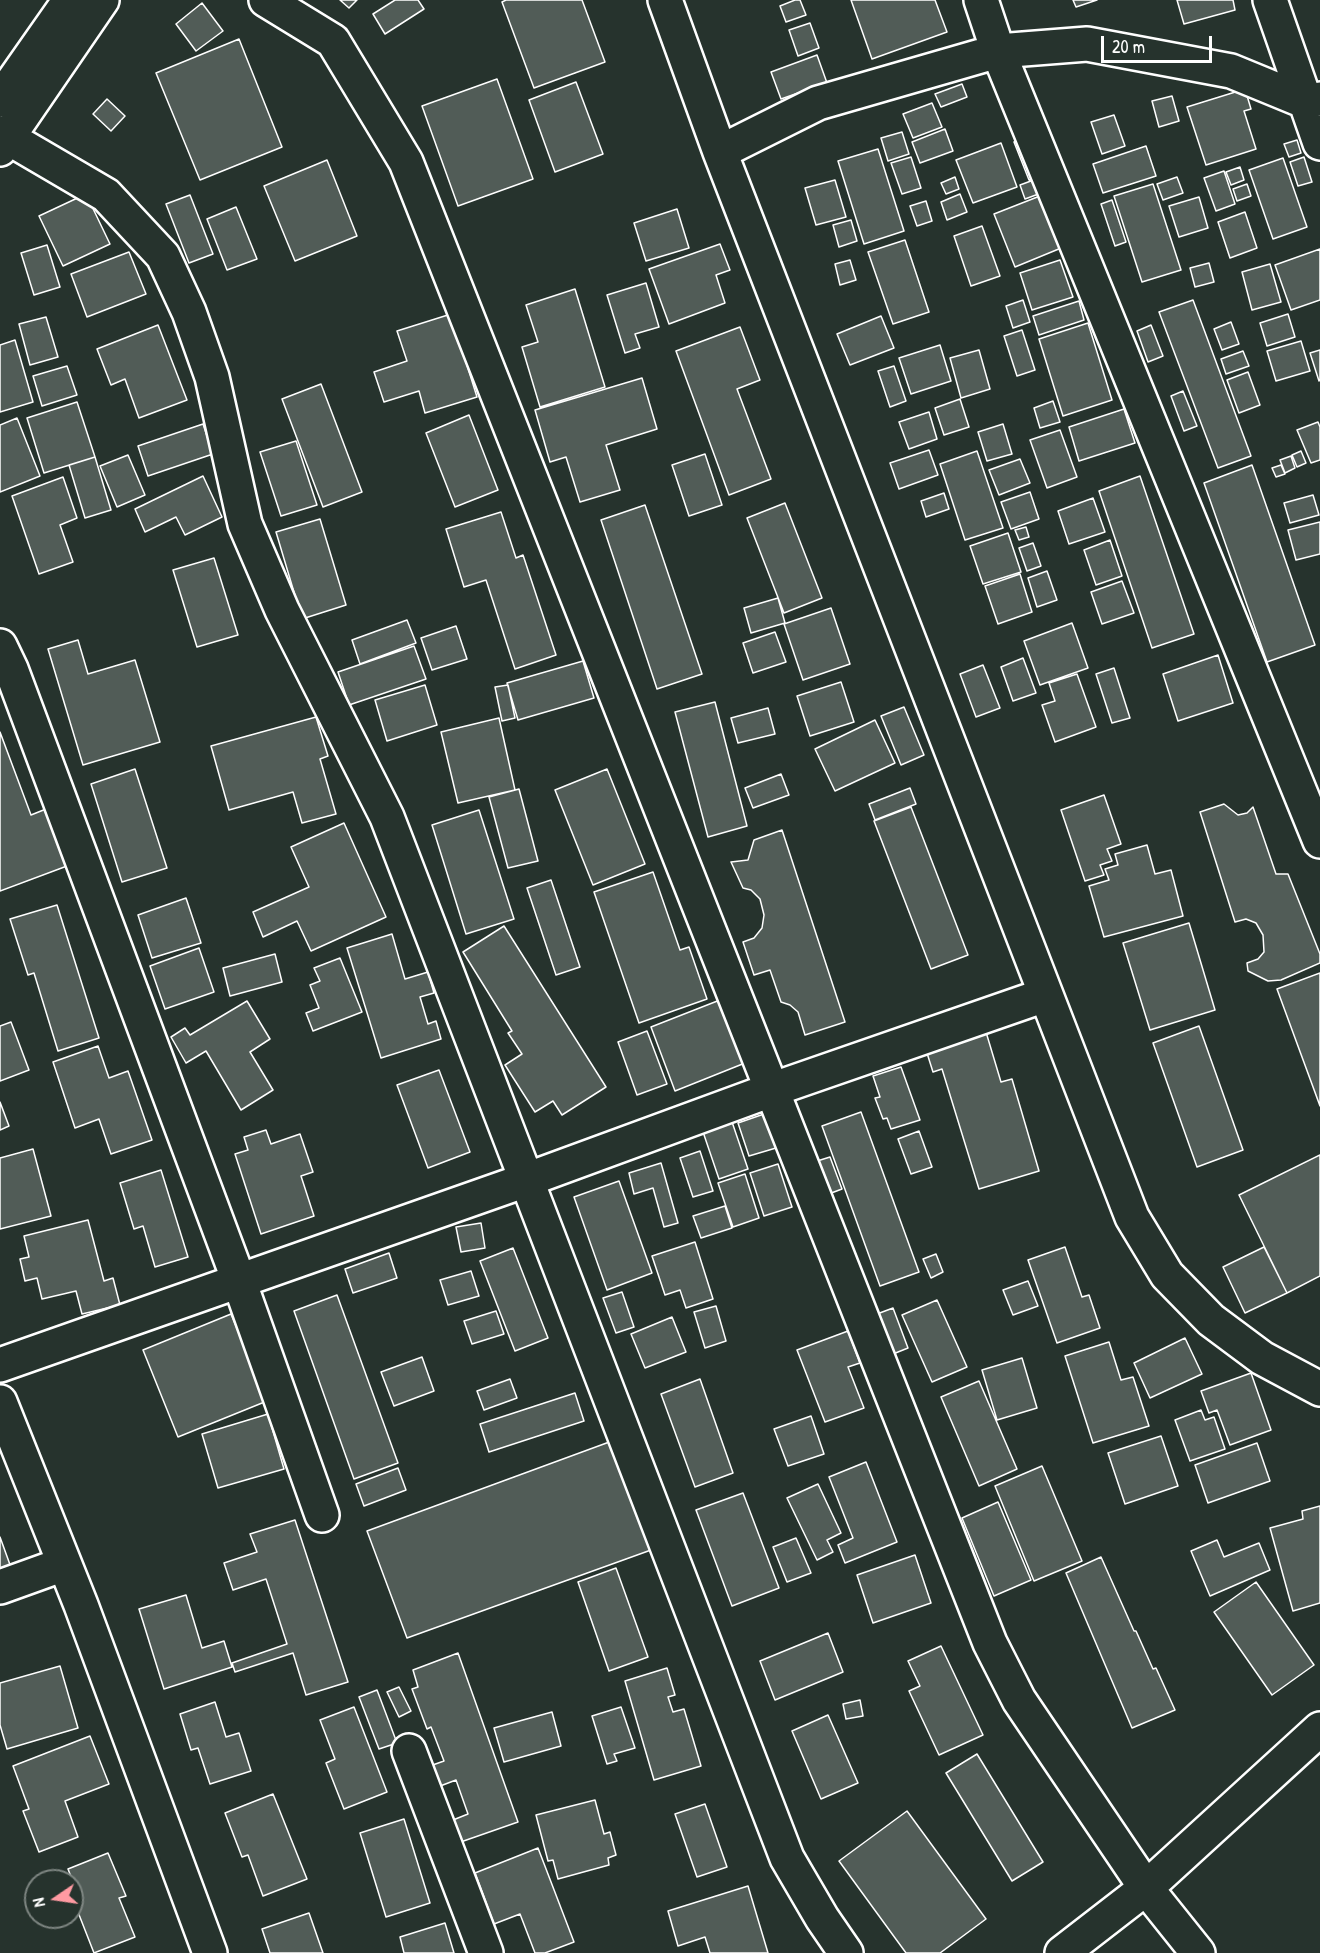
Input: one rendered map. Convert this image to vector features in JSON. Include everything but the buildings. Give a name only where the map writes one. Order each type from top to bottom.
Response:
[{"type":"street","points":[[0,100],[70,0]]},
{"type":"street","points":[[102,0],[2,140],[106,195],[163,256],[189,312],[212,377],[245,524],[282,610],[387,817],[788,1858],[822,1918],[846,1953]]},
{"type":"street","points":[[266,0],[333,41],[406,162],[990,1643],[1019,1700],[1146,1888],[1198,1953]]},
{"type":"street","points":[[665,0],[720,152],[1132,1217],[1167,1275],[1211,1320],[1262,1358],[1320,1389]]},
{"type":"street","points":[[981,0],[998,51],[1320,840]]},
{"type":"street","points":[[1270,0],[1312,100],[1320,143]]},
{"type":"street","points":[[720,152],[818,103],[998,51],[1087,44],[1231,70],[1312,100]]},
{"type":"street","points":[[0,646],[11,669],[239,1281],[322,1515]]},
{"type":"street","points":[[0,1365],[526,1180],[771,1090],[1045,995]]},
{"type":"street","points":[[0,1402],[64,1564],[210,1953]]},
{"type":"street","points":[[0,1587],[64,1564]]},
{"type":"street","points":[[1062,1953],[1146,1888],[1316,1746]]},
{"type":"street","points":[[409,1751],[486,1953]]}]
